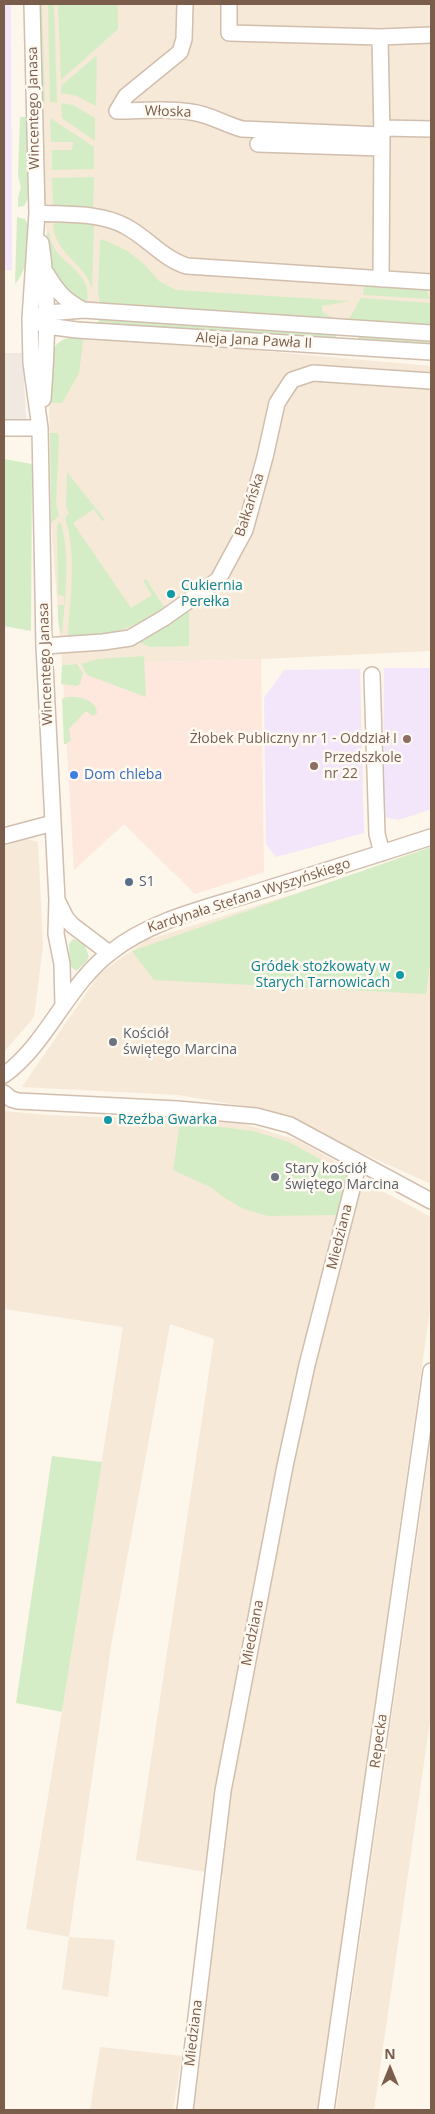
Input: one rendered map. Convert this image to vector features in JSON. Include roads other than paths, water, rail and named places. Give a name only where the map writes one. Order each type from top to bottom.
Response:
[{"type":"street","name":"Wincentego Janasa","points":[[32,4],[37,213],[30,319],[32,363],[40,428]]},
{"type":"street","name":"Włoska","points":[[184,4],[184,38],[180,52],[126,96],[117,111],[190,112],[212,117],[226,125],[242,129],[382,137]]},
{"type":"street","points":[[229,4],[229,33],[380,38],[431,35]]},
{"type":"street","points":[[380,38],[382,137],[381,279]]},
{"type":"street","name":"Włoska","points":[[258,144],[382,137],[431,128]]},
{"type":"street","name":"Wincentego Janasa","points":[[37,213],[45,271],[47,320],[40,428],[44,646],[57,900],[56,934],[62,964],[63,1006]]},
{"type":"street","points":[[37,213],[69,214],[112,220],[126,226],[163,254],[187,266],[431,282]]},
{"type":"street","name":"Aleja Jana Pawła II","points":[[45,271],[59,293],[68,302],[83,310]]},
{"type":"street","name":"Aleja Jana Pawła II","points":[[47,320],[83,310],[431,333]]},
{"type":"street","name":"Aleja Jana Pawła II","points":[[30,319],[47,320],[77,330],[431,352]]},
{"type":"street","name":"Aleja Jana Pawła II","points":[[46,353],[51,342],[58,337],[77,330]]},
{"type":"street","name":"Bałkańska","points":[[44,646],[130,638],[164,618],[218,580],[245,530],[265,457],[277,402],[292,380],[313,373],[431,381]]},
{"type":"street","points":[[4,428],[40,428]]},
{"type":"street","points":[[372,674],[377,834],[382,853]]},
{"type":"street","points":[[4,836],[53,823]]},
{"type":"street","name":"Kardynała Stefana Wyszyńskiego","points":[[4,1075],[30,1049],[83,979],[108,953],[143,931],[164,922],[431,837]]},
{"type":"street","name":"Wincentego Janasa","points":[[57,900],[66,918],[72,925],[108,953]]},
{"type":"street","points":[[62,964],[73,977],[83,979]]},
{"type":"street","points":[[4,1093],[11,1099],[18,1101],[177,1109],[256,1116],[290,1126],[431,1201]]},
{"type":"street","name":"Miedziana","points":[[184,2110],[225,1782],[285,1466],[305,1374],[359,1162]]},
{"type":"street","name":"Repecka","points":[[326,2110],[431,1371]]},
{"type":"place","name":"Cukiernia Perełka","points":[[171,594]]},
{"type":"place","name":"Żłobek Publiczny nr 1 - Oddział I","points":[[407,739]]},
{"type":"place","name":"Przedszkole nr 22","points":[[314,766]]},
{"type":"place","name":"Dom chleba","points":[[74,775]]},
{"type":"place","name":"S1","points":[[129,882]]},
{"type":"place","name":"Gródek stożkowaty w Starych Tarnowicach","points":[[400,975]]},
{"type":"place","name":"Kościół świętego Marcina","points":[[113,1042]]},
{"type":"place","name":"Rzeźba Gwarka","points":[[108,1120]]},
{"type":"place","name":"Stary kościół świętego Marcina","points":[[275,1177]]}]
